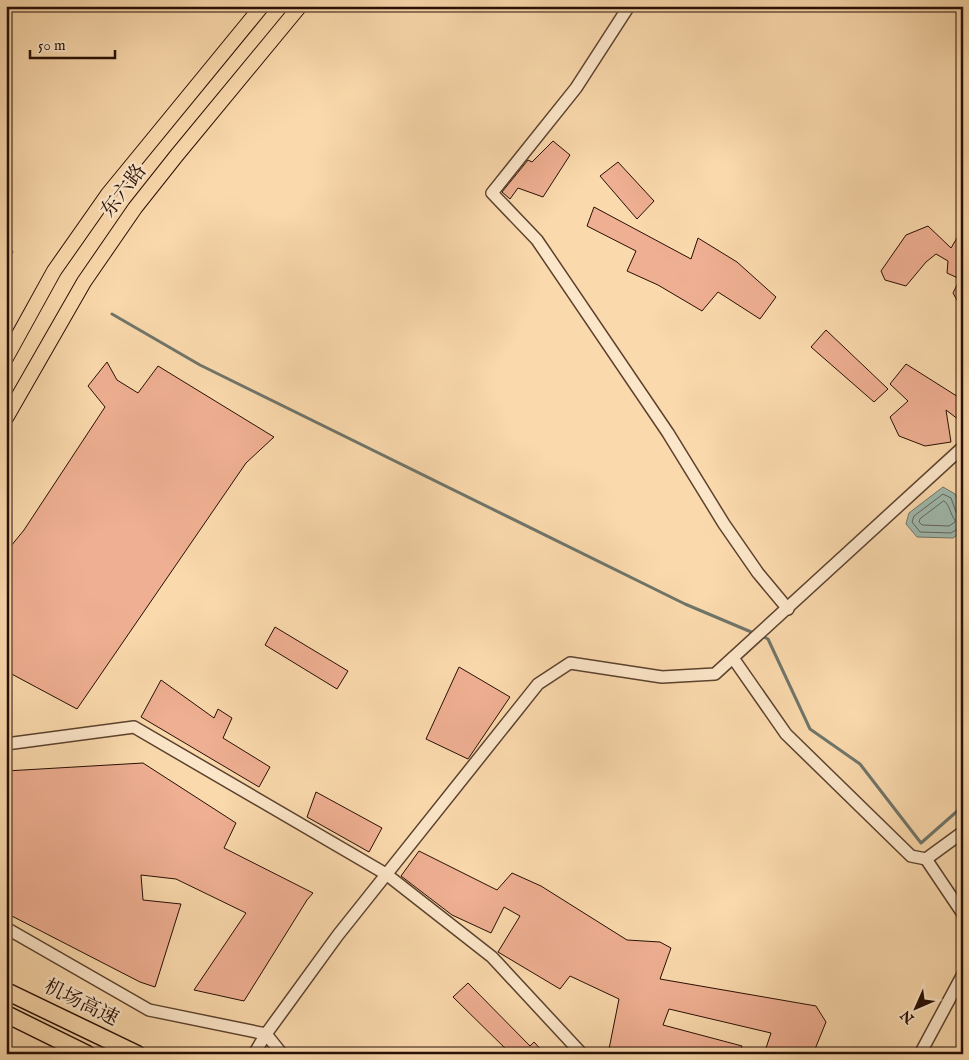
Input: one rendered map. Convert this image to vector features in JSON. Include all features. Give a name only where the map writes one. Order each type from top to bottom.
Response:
[{"type":"highway","name":"机场高速","points":[[6,991],[137,1054]]},
{"type":"highway","points":[[6,1014],[87,1054]]},
{"type":"main road","name":"东六路","points":[[6,358],[54,271],[108,194],[262,6]]},
{"type":"main road","name":"东六路","points":[[6,418],[84,282],[136,208],[177,155],[300,6]]},
{"type":"street","points":[[629,6],[576,88],[492,193],[537,240],[668,432],[724,524],[758,573],[788,609]]},
{"type":"street","points":[[254,1054],[266,1034],[338,935],[538,684],[570,663],[662,677],[715,674],[963,447]]},
{"type":"street","points":[[733,658],[786,734],[911,856],[926,859],[963,914]]},
{"type":"street","points":[[6,744],[134,727],[386,874],[492,957],[582,1054]]},
{"type":"street","points":[[926,859],[963,832]]},
{"type":"street","points":[[6,928],[149,1010],[266,1034],[282,1054]]},
{"type":"street","points":[[920,1054],[963,974]]},
{"type":"water","points":[[943,487],[955,494],[960,504],[963,531],[953,538],[917,537],[906,524],[909,513]]},
{"type":"building","points":[[553,141],[570,155],[543,197],[518,188],[510,199],[502,192],[528,160],[532,162]]},
{"type":"building","points":[[618,162],[654,201],[637,219],[600,176]]},
{"type":"building","points":[[594,207],[691,259],[698,238],[737,262],[776,297],[760,319],[718,292],[702,311],[658,285],[627,271],[636,251],[587,226]]},
{"type":"building","points":[[928,226],[951,248],[957,238],[963,242],[963,311],[953,293],[960,279],[947,273],[948,261],[936,254],[926,262],[906,286],[885,280],[881,271],[906,235]]},
{"type":"building","points":[[826,330],[888,389],[874,402],[811,347]]},
{"type":"building","points":[[107,362],[117,380],[138,393],[158,366],[274,437],[246,463],[77,709],[6,671],[6,552],[24,530],[105,407],[88,386]]},
{"type":"building","points":[[906,364],[963,400],[963,423],[946,410],[951,442],[925,446],[899,436],[890,417],[908,401],[890,384]]},
{"type":"building","points":[[275,627],[348,671],[337,689],[265,645]]},
{"type":"building","points":[[459,667],[510,697],[468,759],[426,739]]},
{"type":"building","points":[[161,680],[214,718],[218,709],[232,718],[223,738],[270,767],[259,787],[141,717]]},
{"type":"building","points":[[143,763],[236,823],[224,848],[313,893],[244,1001],[194,990],[246,913],[176,879],[141,875],[143,900],[181,904],[155,987],[140,982],[6,913],[6,771]]},
{"type":"building","points":[[316,792],[382,828],[369,852],[307,817]]},
{"type":"building","points":[[419,851],[497,890],[512,873],[541,886],[627,940],[660,942],[671,948],[660,979],[816,1006],[826,1022],[813,1054],[764,1054],[771,1033],[669,1009],[663,1025],[742,1046],[740,1054],[608,1054],[619,999],[570,976],[560,989],[498,952],[520,916],[504,907],[491,933],[452,915],[401,876]]},
{"type":"building","points":[[468,983],[530,1046],[534,1042],[545,1054],[511,1054],[453,997]]},
{"type":"waterway","points":[[6,248],[12,252]]},
{"type":"waterway","points":[[112,314],[200,365],[685,604],[756,634]]},
{"type":"waterway","points":[[762,636],[768,639],[810,729],[860,764],[921,843],[963,806]]}]
